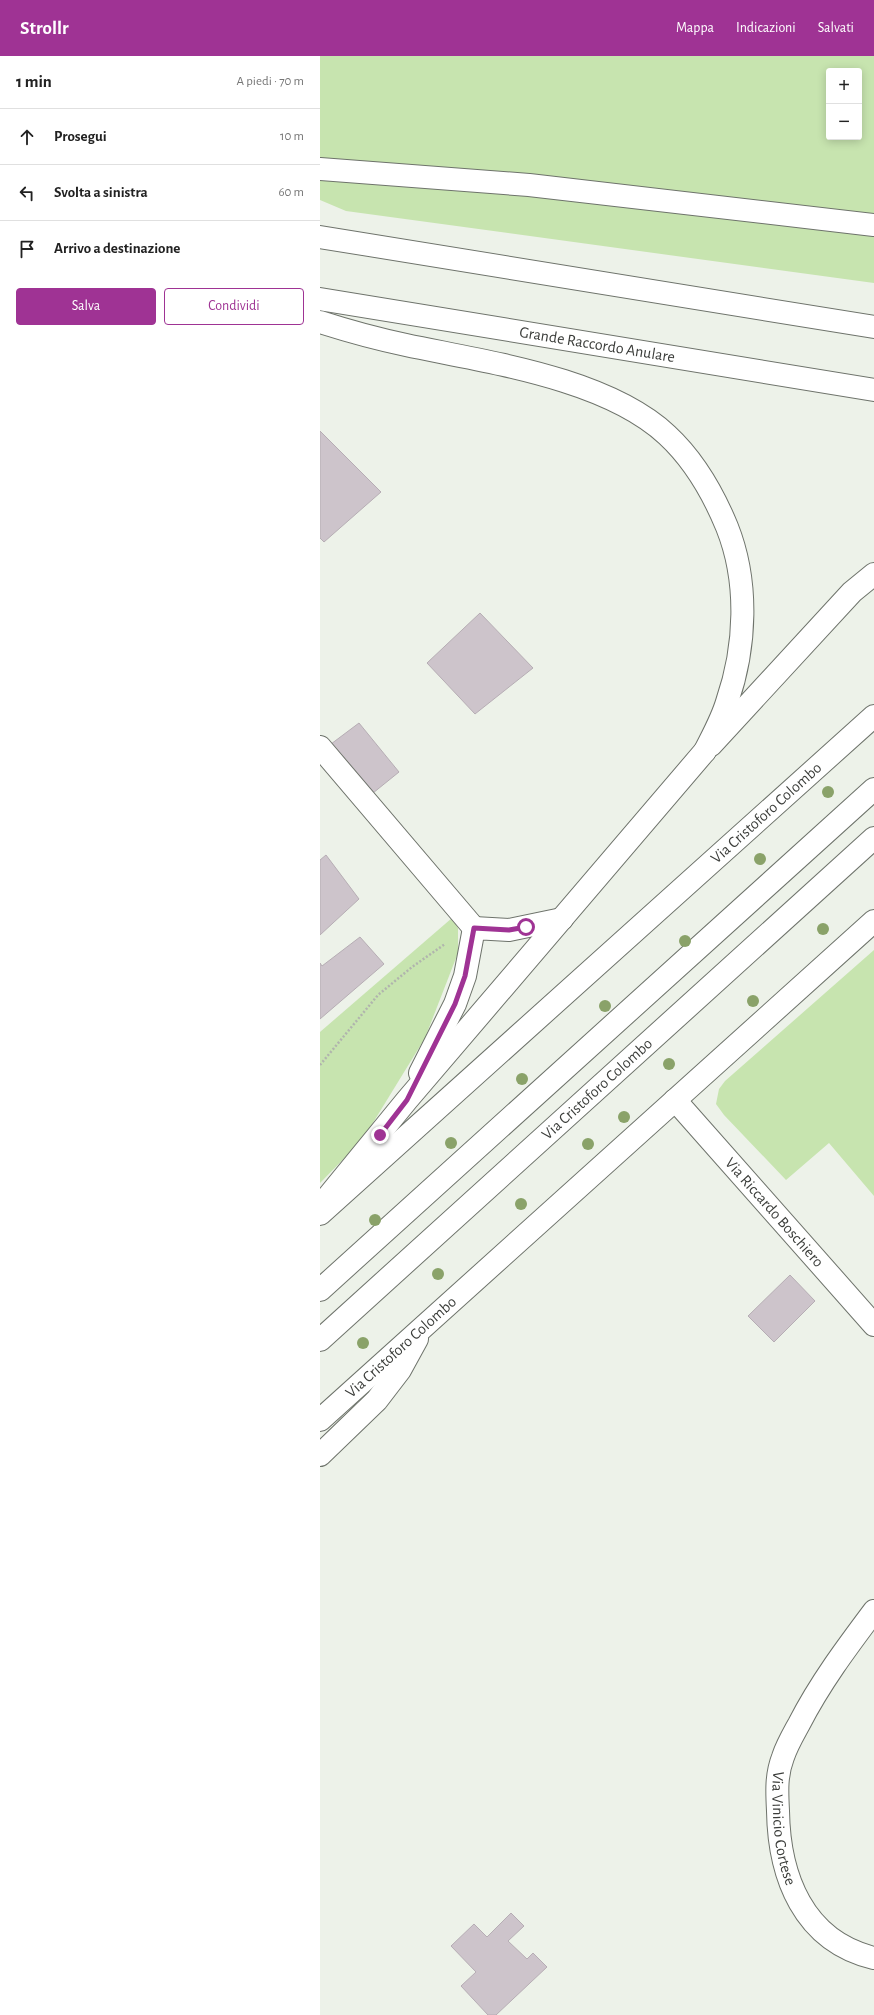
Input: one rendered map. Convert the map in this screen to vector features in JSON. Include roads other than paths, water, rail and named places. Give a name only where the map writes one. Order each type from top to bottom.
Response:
[{"type":"main road","points":[[320,170],[529,185],[874,225]]},
{"type":"main road","points":[[320,237],[874,327]]},
{"type":"main road","name":"Grande Raccordo Anulare","points":[[320,299],[874,390]]},
{"type":"main road","points":[[320,322],[405,345],[497,364],[573,385],[634,411],[667,435],[683,452],[715,499],[731,536],[740,581],[741,641],[734,680],[727,704],[705,751]]},
{"type":"main road","points":[[320,1207],[407,1100],[705,751],[852,592],[874,574]]},
{"type":"main road","name":"Via Cristoforo Colombo","points":[[320,1214],[874,716]]},
{"type":"main road","points":[[320,748],[472,926],[509,930],[562,919]]},
{"type":"main road","points":[[320,1290],[874,789]]},
{"type":"main road","name":"Via Cristoforo Colombo","points":[[320,1340],[874,838]]},
{"type":"main road","name":"Via Cristoforo Colombo","points":[[320,1420],[874,921]]},
{"type":"main road","points":[[407,1100],[455,1004],[465,976],[472,926]]},
{"type":"main road","name":"Via Riccardo Boschiero","points":[[675,1100],[874,1324]]},
{"type":"main road","points":[[320,1455],[365,1412],[389,1386],[400,1370],[426,1323]]},
{"type":"main road","name":"Via Vinicio Cortese","points":[[874,1611],[832,1668],[809,1705],[783,1756],[777,1787],[778,1828],[781,1851],[791,1888],[809,1916],[832,1938],[856,1951],[874,1958]]}]
